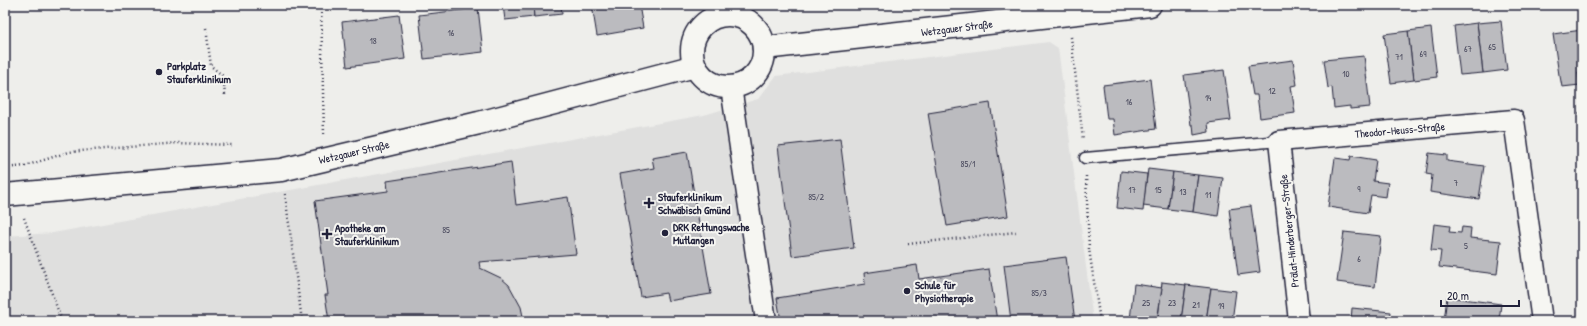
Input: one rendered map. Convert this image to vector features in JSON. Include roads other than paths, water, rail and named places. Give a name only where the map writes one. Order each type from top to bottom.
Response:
[{"type":"street","name":"Wetzgauer Straße","points":[[764,48],[1137,6]]},
{"type":"street","points":[[715,11],[727,16],[738,17],[748,21],[762,38],[764,48],[763,60],[759,70],[751,79],[742,85],[731,87],[720,86],[710,82],[701,75],[695,66],[692,54],[693,43],[698,32],[715,11]]},
{"type":"street","name":"Wetzgauer Straße","points":[[10,194],[282,170],[479,122],[695,66]]},
{"type":"street","points":[[731,87],[766,321]]},
{"type":"street","name":"Theodor-Heuss-Straße","points":[[1279,141],[1514,120],[1542,321]]},
{"type":"street","name":"Prälat-Hinderberger-Straße","points":[[1279,141],[1299,321]]},
{"type":"lane","name":"Theodor-Heuss-Straße","points":[[1085,158],[1279,141]]},
{"type":"place","name":"Parkplatz Stauferklinikum","points":[[159,72]]},
{"type":"place","name":"Stauferklinikum Schwäbisch Gmünd","points":[[649,203]]},
{"type":"place","name":"DRK Rettungswache Mutlangen","points":[[665,233]]},
{"type":"place","name":"Apotheke am Stauferklinikum","points":[[327,234]]},
{"type":"place","name":"Schule für Physiotherapie","points":[[907,291]]}]
